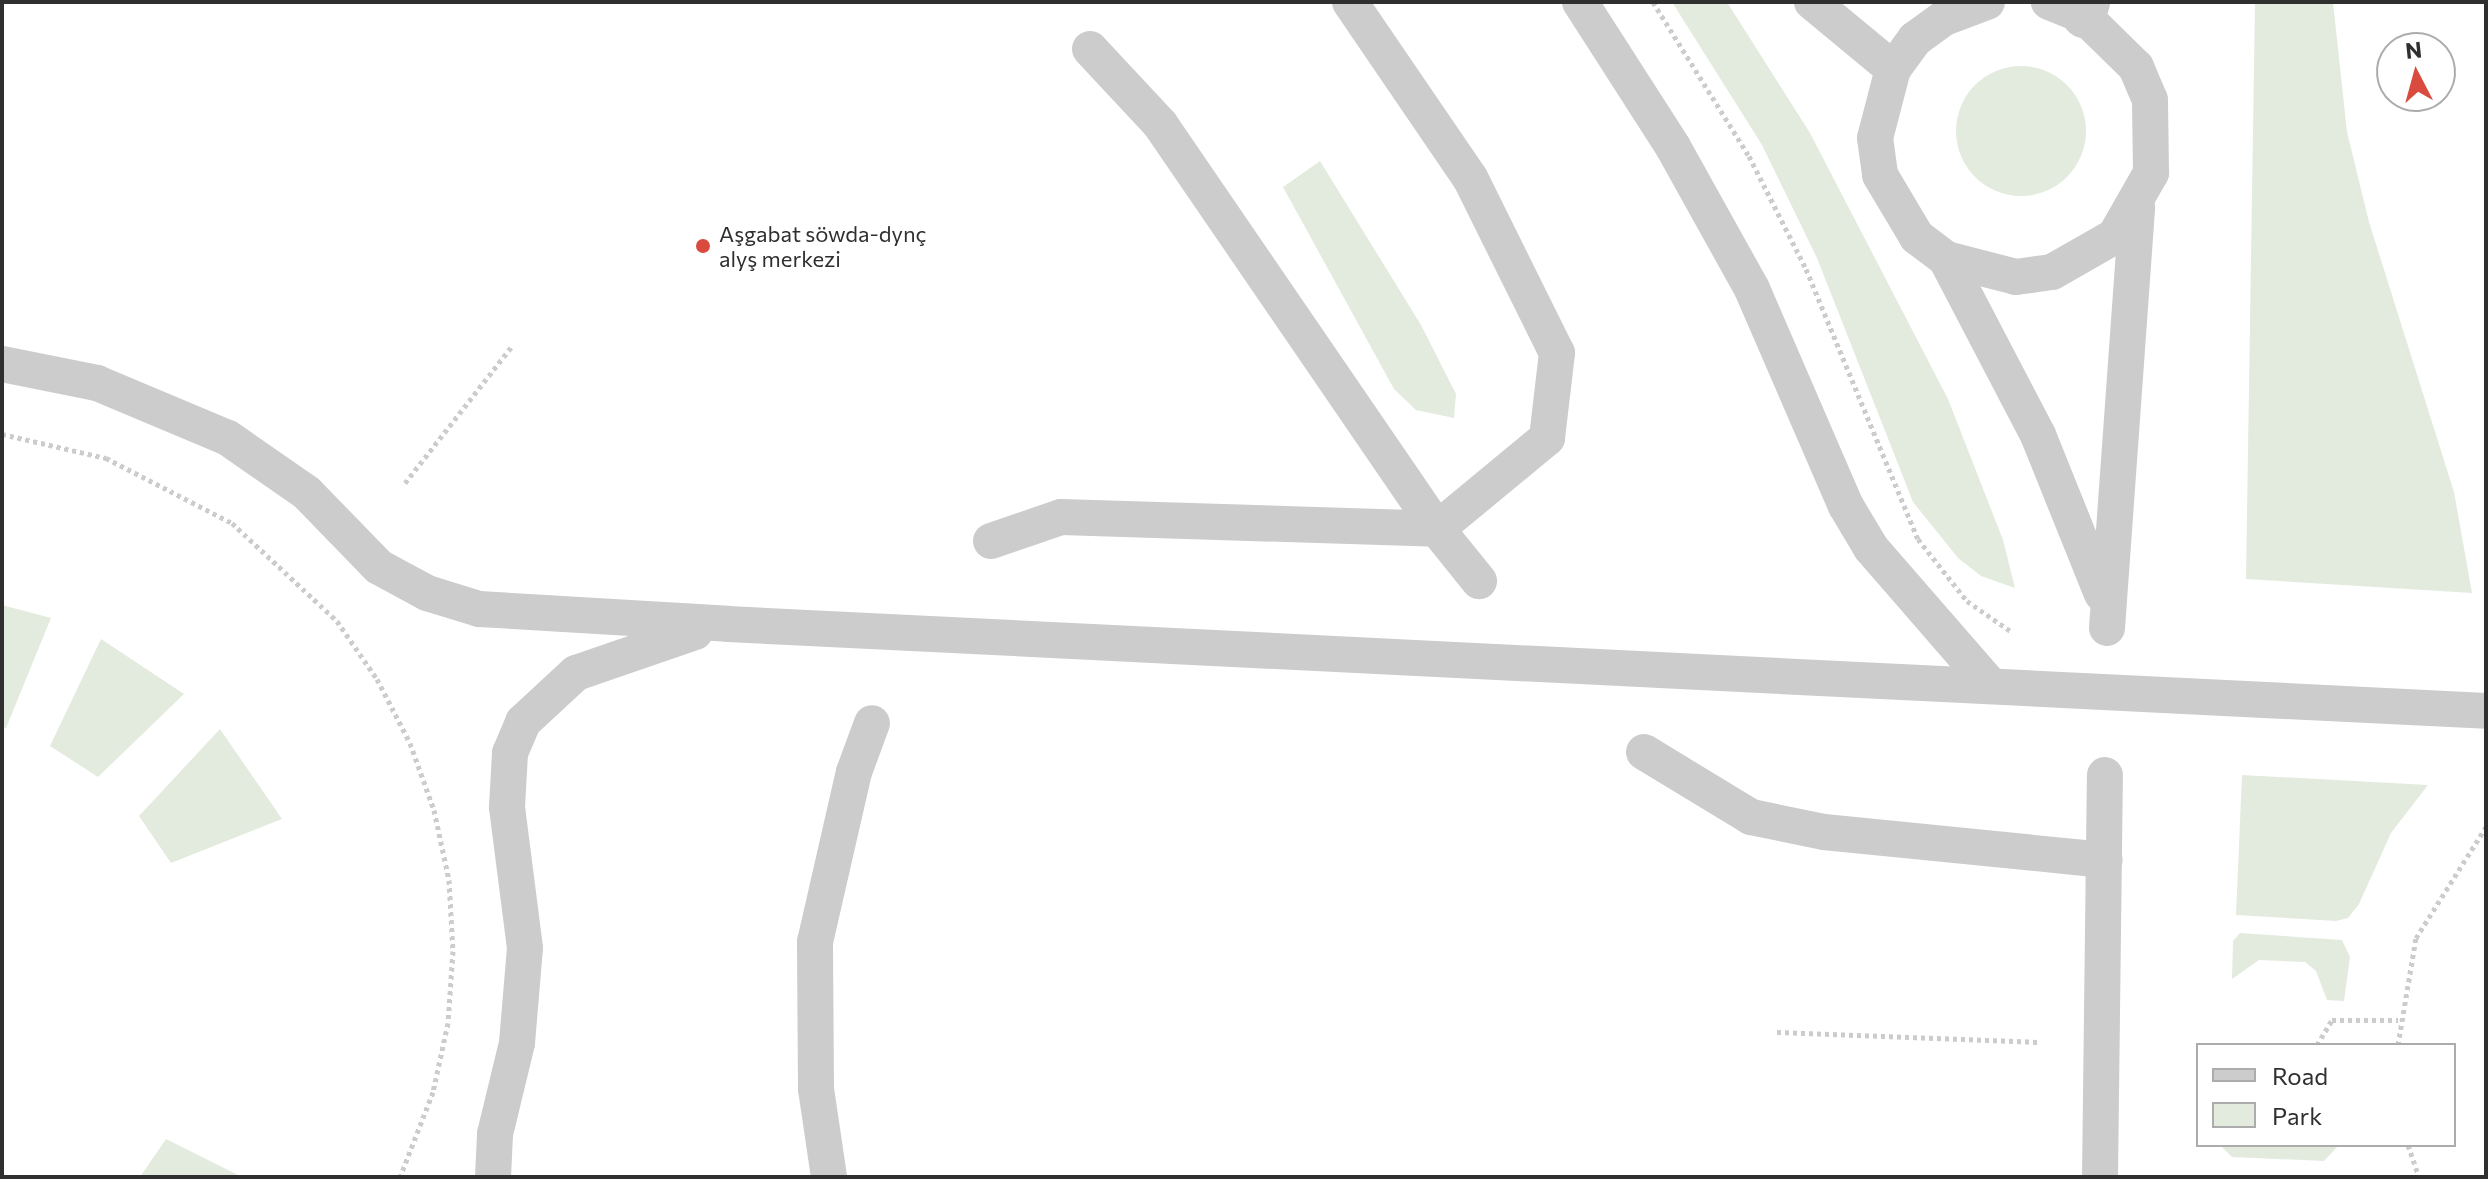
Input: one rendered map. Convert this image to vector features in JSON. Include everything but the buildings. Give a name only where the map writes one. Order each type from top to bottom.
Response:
[{"type":"lane","points":[[991,541],[1061,517],[1437,529],[1547,438],[1557,353],[1470,178],[1350,2]]},
{"type":"lane","points":[[1580,2],[1673,147],[1752,289],[1859,527],[1990,685]]},
{"type":"lane","points":[[1812,2],[1893,69]]},
{"type":"lane","points":[[1987,2],[1944,18],[1915,39],[1893,69],[1875,138],[1880,175],[1917,237],[1946,259],[2016,277],[2052,272],[2115,236],[2137,206],[2151,173],[2150,100],[2136,67],[2074,7]]},
{"type":"lane","points":[[1090,49],[1160,124],[1437,529],[1479,581]]},
{"type":"lane","points":[[1946,259],[2038,435],[2107,616],[2137,206]]},
{"type":"lane","points":[[2,364],[97,383],[228,438],[307,493],[379,567],[427,593],[479,609],[2486,711]]},
{"type":"lane","points":[[493,1177],[495,1134],[523,995],[522,901],[506,776],[523,722],[576,673],[607,657],[728,624]]},
{"type":"lane","points":[[829,1177],[816,1089],[815,942],[854,772],[872,723]]},
{"type":"lane","points":[[1644,752],[1751,817],[1824,832],[2105,860]]},
{"type":"lane","points":[[2100,1177],[2105,775]]},
{"type":"path","points":[[1653,2],[1749,156],[1799,255],[1918,539],[1967,601],[2001,628],[2029,637]]},
{"type":"path","points":[[405,483],[513,345]]},
{"type":"path","points":[[2,434],[106,458],[232,523],[337,621],[377,679],[410,743],[434,810],[449,880],[453,951],[448,1023],[433,1092],[400,1177]]},
{"type":"path","points":[[2398,1043],[2398,1020],[2416,938],[2486,827]]},
{"type":"path","points":[[2318,1043],[2332,1020],[2398,1020]]},
{"type":"path","points":[[1777,1032],[2041,1042]]},
{"type":"path","points":[[2409,1147],[2419,1177]]},
{"type":"green space","points":[[1672,2],[1727,2],[1810,133],[1948,399],[2003,540],[2015,588],[1981,576],[1958,558],[1913,502],[1817,258],[1762,145]]},
{"type":"green space","points":[[2255,2],[2333,2],[2347,132],[2369,222],[2454,492],[2472,593],[2246,579]]},
{"type":"green space","points":[[2021,66],[2046,71],[2067,85],[2081,106],[2086,131],[2081,156],[2067,177],[2046,191],[2021,196],[1996,191],[1975,177],[1961,156],[1956,131],[1961,106],[1975,85],[1996,71]]},
{"type":"green space","points":[[1320,161],[1421,325],[1456,394],[1454,418],[1416,410],[1394,389],[1283,187]]},
{"type":"green space","points":[[2,605],[51,618],[6,728],[2,727]]},
{"type":"green space","points":[[101,639],[184,694],[98,777],[50,746]]},
{"type":"green space","points":[[220,729],[282,819],[171,863],[139,816]]},
{"type":"green space","points":[[2242,775],[2428,785],[2391,833],[2359,904],[2348,918],[2336,921],[2236,915]]},
{"type":"green space","points":[[2240,933],[2342,940],[2350,957],[2344,1001],[2327,1000],[2316,971],[2305,962],[2259,960],[2232,979],[2233,941]]},
{"type":"green space","points":[[166,1139],[242,1177],[140,1177]]},
{"type":"green space","points":[[2222,1147],[2337,1147],[2324,1161],[2232,1157]]},
{"type":"place","name":"Aşgabat söwda-dynç alyş merkezi","points":[[703,246]]}]
